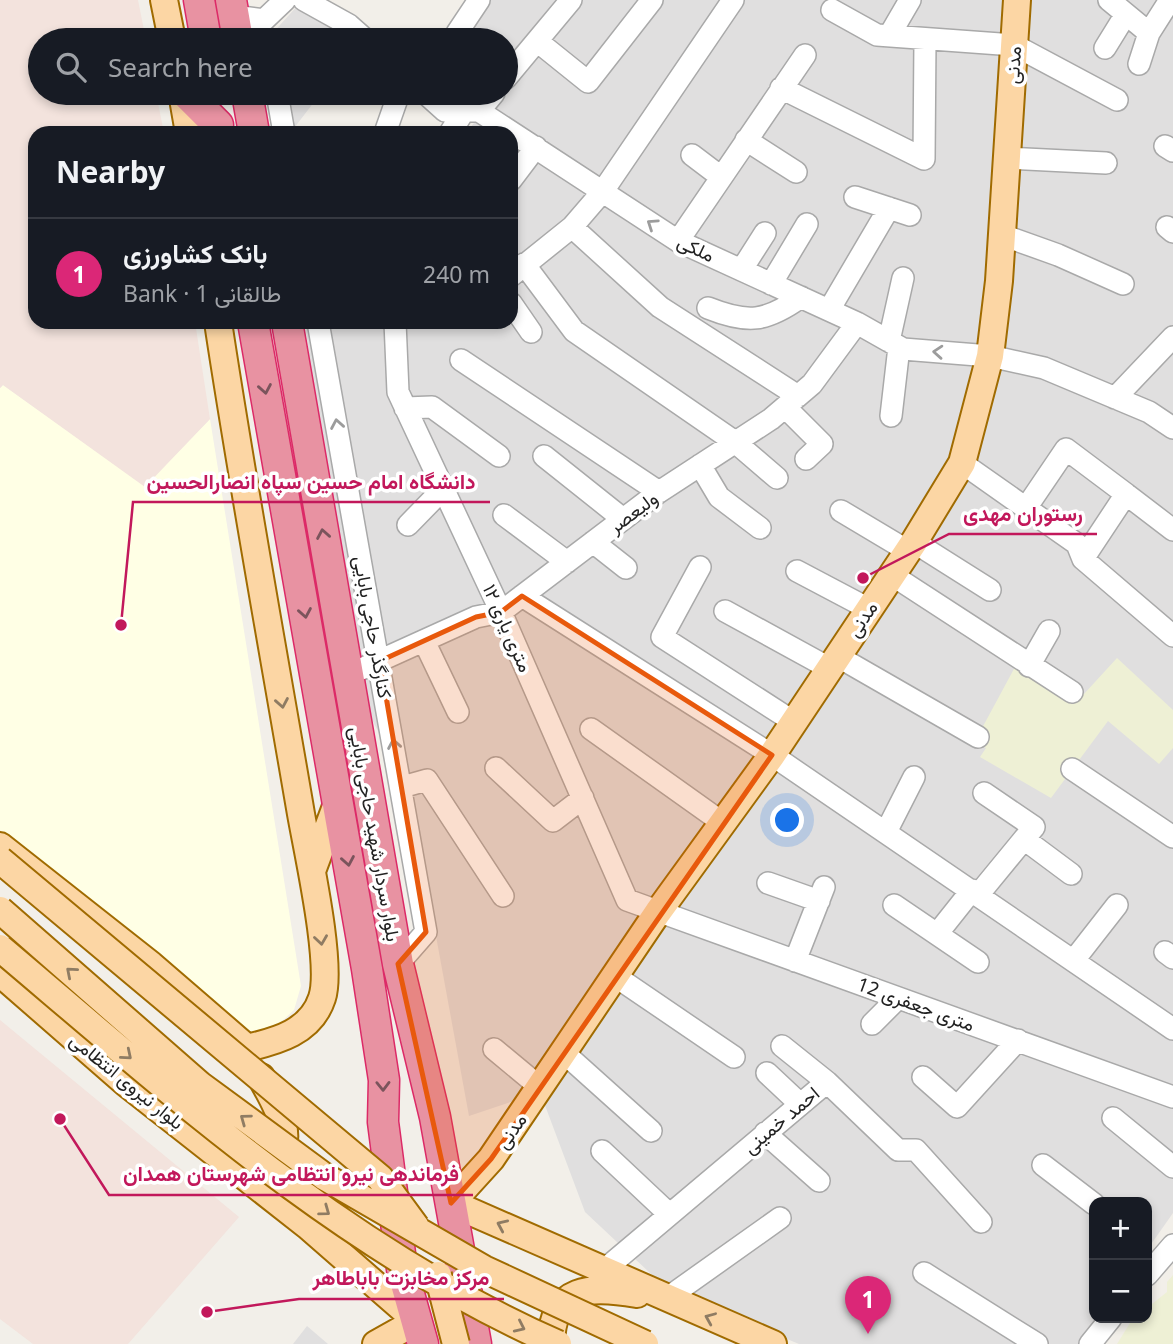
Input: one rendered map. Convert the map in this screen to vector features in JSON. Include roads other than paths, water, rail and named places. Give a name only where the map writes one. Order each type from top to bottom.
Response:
[{"type":"highway","points":[[199,0],[204,28]]},
{"type":"highway","points":[[195,105],[215,126]]},
{"type":"highway","points":[[215,105],[218,126]]},
{"type":"highway","points":[[249,105],[253,126]]},
{"type":"highway","name":"بلوار سردار شهید حاجی بابایی","points":[[254,329],[338,801],[384,1080],[383,1122],[402,1269],[420,1332]]},
{"type":"highway","name":"بلوار سردار شهید حاجی بابایی","points":[[288,329],[398,964],[435,1117],[477,1344]]},
{"type":"highway","points":[[329,751],[360,747]]},
{"type":"main road","points":[[164,0],[170,28]]},
{"type":"main road","name":"مدنی","points":[[451,1203],[491,1159],[659,912],[772,755],[911,546],[962,463],[990,356],[1002,235],[1017,0]]},
{"type":"main road","points":[[185,105],[187,126]]},
{"type":"main road","points":[[219,329],[312,873],[325,966],[323,998],[310,1022],[278,1041],[247,1048]]},
{"type":"main road","points":[[312,873],[338,801]]},
{"type":"main road","points":[[0,846],[151,965],[247,1048],[282,1119],[285,1133],[282,1154],[274,1165],[267,1171],[247,1177]]},
{"type":"main road","points":[[0,860],[380,1178],[412,1217],[435,1264],[456,1344]]},
{"type":"main road","points":[[0,910],[200,1085],[325,1177],[484,1269],[645,1344]]},
{"type":"main road","points":[[0,948],[205,1122],[337,1220],[480,1307],[558,1344]]},
{"type":"main road","name":"بلوار نیروی انتظامی","points":[[0,973],[126,1083],[350,1261],[420,1332]]},
{"type":"main road","points":[[451,1203],[773,1344]]},
{"type":"main road","points":[[551,1344],[556,1316],[564,1302],[587,1289],[666,1299]]},
{"type":"main road","points":[[376,1344],[420,1332]]},
{"type":"street","points":[[267,28],[285,0]]},
{"type":"street","points":[[304,0],[353,28]]},
{"type":"street","points":[[460,28],[479,0]]},
{"type":"street","points":[[518,63],[570,0]]},
{"type":"street","points":[[537,40],[588,82],[652,0]]},
{"type":"street","points":[[733,0],[603,191],[572,226],[518,270],[574,331],[735,442],[777,478]]},
{"type":"street","points":[[889,36],[910,0]]},
{"type":"street","points":[[1109,0],[1149,33]]},
{"type":"street","points":[[1139,64],[1149,33],[1170,0]]},
{"type":"street","points":[[832,10],[877,35],[1014,45],[1117,100]]},
{"type":"street","points":[[1105,48],[1126,14]]},
{"type":"street","points":[[234,19],[260,28]]},
{"type":"street","points":[[781,88],[924,159],[925,40]]},
{"type":"street","points":[[678,241],[805,55]]},
{"type":"street","points":[[279,105],[283,126]]},
{"type":"street","points":[[387,126],[394,105]]},
{"type":"street","name":"ملکی","points":[[438,105],[445,111],[472,111],[499,126]]},
{"type":"street","points":[[457,126],[479,105]]},
{"type":"street","name":"ملکی","points":[[518,137],[678,241],[857,323],[894,344],[990,356],[1044,368],[1149,412],[1173,428]]},
{"type":"street","points":[[746,140],[796,172]]},
{"type":"street","points":[[518,171],[536,147]]},
{"type":"street","points":[[692,155],[721,177]]},
{"type":"street","points":[[1007,158],[1106,163]]},
{"type":"street","points":[[855,197],[910,215]]},
{"type":"street","points":[[829,310],[889,208]]},
{"type":"street","points":[[771,284],[807,224]]},
{"type":"street","points":[[572,226],[660,307],[792,401],[822,444],[806,459]]},
{"type":"street","points":[[742,269],[765,233]]},
{"type":"street","points":[[1002,235],[1058,255],[1123,284]]},
{"type":"street","points":[[891,416],[894,344],[903,278]]},
{"type":"street","points":[[708,308],[727,315],[756,320],[781,312],[801,297]]},
{"type":"street","points":[[518,313],[531,332]]},
{"type":"street","name":"ولیعصر","points":[[348,675],[476,617],[501,612],[659,492],[792,401],[812,384],[857,323]]},
{"type":"street","name":"کنارگذر حاجی بابایی","points":[[319,329],[426,932],[398,964]]},
{"type":"street","name":"۱۲ متری یاری","points":[[396,329],[398,392],[405,408],[501,612],[627,900],[659,912]]},
{"type":"street","points":[[1115,398],[1173,337]]},
{"type":"street","points":[[461,360],[659,492]]},
{"type":"street","points":[[405,408],[432,407],[499,456]]},
{"type":"street","points":[[1026,508],[1066,449],[1173,530]]},
{"type":"street","points":[[544,456],[623,519]]},
{"type":"street","points":[[962,463],[1077,544],[1083,559],[1173,636]]},
{"type":"street","points":[[700,465],[719,497],[760,528]]},
{"type":"street","points":[[408,525],[443,489]]},
{"type":"street","points":[[1083,559],[1120,491]]},
{"type":"street","points":[[841,511],[990,590]]},
{"type":"street","points":[[503,514],[566,562]]},
{"type":"street","points":[[593,542],[626,568]]},
{"type":"street","points":[[700,567],[662,636],[794,722]]},
{"type":"street","points":[[797,571],[869,609]]},
{"type":"street","points":[[892,575],[1072,692]]},
{"type":"street","points":[[522,596],[772,755],[1173,1029]]},
{"type":"street","points":[[725,611],[833,662],[978,737]]},
{"type":"street","points":[[1029,666],[1049,631]]},
{"type":"street","points":[[424,641],[457,712]]},
{"type":"street","points":[[592,729],[723,823]]},
{"type":"street","points":[[496,768],[553,821],[583,798]]},
{"type":"street","points":[[1072,769],[1173,837]]},
{"type":"street","points":[[886,832],[914,777]]},
{"type":"street","points":[[401,787],[427,780],[503,896]]},
{"type":"street","points":[[937,934],[1034,827],[984,793]]},
{"type":"street","points":[[1024,839],[1071,874]]},
{"type":"street","points":[[768,883],[821,894],[796,961]]},
{"type":"street","points":[[894,905],[978,962]]},
{"type":"street","points":[[1074,960],[1117,905]]},
{"type":"street","name":"12 متری جعفری","points":[[659,912],[1173,1097]]},
{"type":"street","points":[[615,976],[734,1057]]},
{"type":"street","points":[[872,1024],[898,998]]},
{"type":"street","points":[[923,1077],[957,1107],[1018,1040]]},
{"type":"street","points":[[782,1046],[827,1082]]},
{"type":"street","points":[[494,1049],[541,1088]]},
{"type":"street","points":[[562,1052],[651,1131]]},
{"type":"street","points":[[767,1073],[799,1103]]},
{"type":"street","name":"احمد خمینی","points":[[604,1270],[827,1082],[898,1150],[916,1150],[981,1223]]},
{"type":"street","points":[[1113,1118],[1173,1167]]},
{"type":"street","points":[[765,1133],[819,1181]]},
{"type":"street","points":[[603,1151],[669,1214]]},
{"type":"street","points":[[1043,1165],[1089,1200]]},
{"type":"street","points":[[666,1299],[780,1218]]},
{"type":"street","points":[[1152,1266],[1161,1249]]},
{"type":"street","points":[[924,1273],[1037,1344]]},
{"type":"street","points":[[1090,1344],[1107,1323]]},
{"type":"place","name":"رستوران مهدی","points":[[863,578]]},
{"type":"place","name":"دانشگاه امام حسین سپاه انصارالحسین","points":[[121,625]]},
{"type":"place","name":"فرماندهی نیرو انتظامی شهرستان همدان","points":[[60,1119]]},
{"type":"place","name":"مرکز مخابزت باباطاهر","points":[[207,1312]]},
{"type":"place","name":"بانک کشاورزی","points":[[868,1334]]}]
